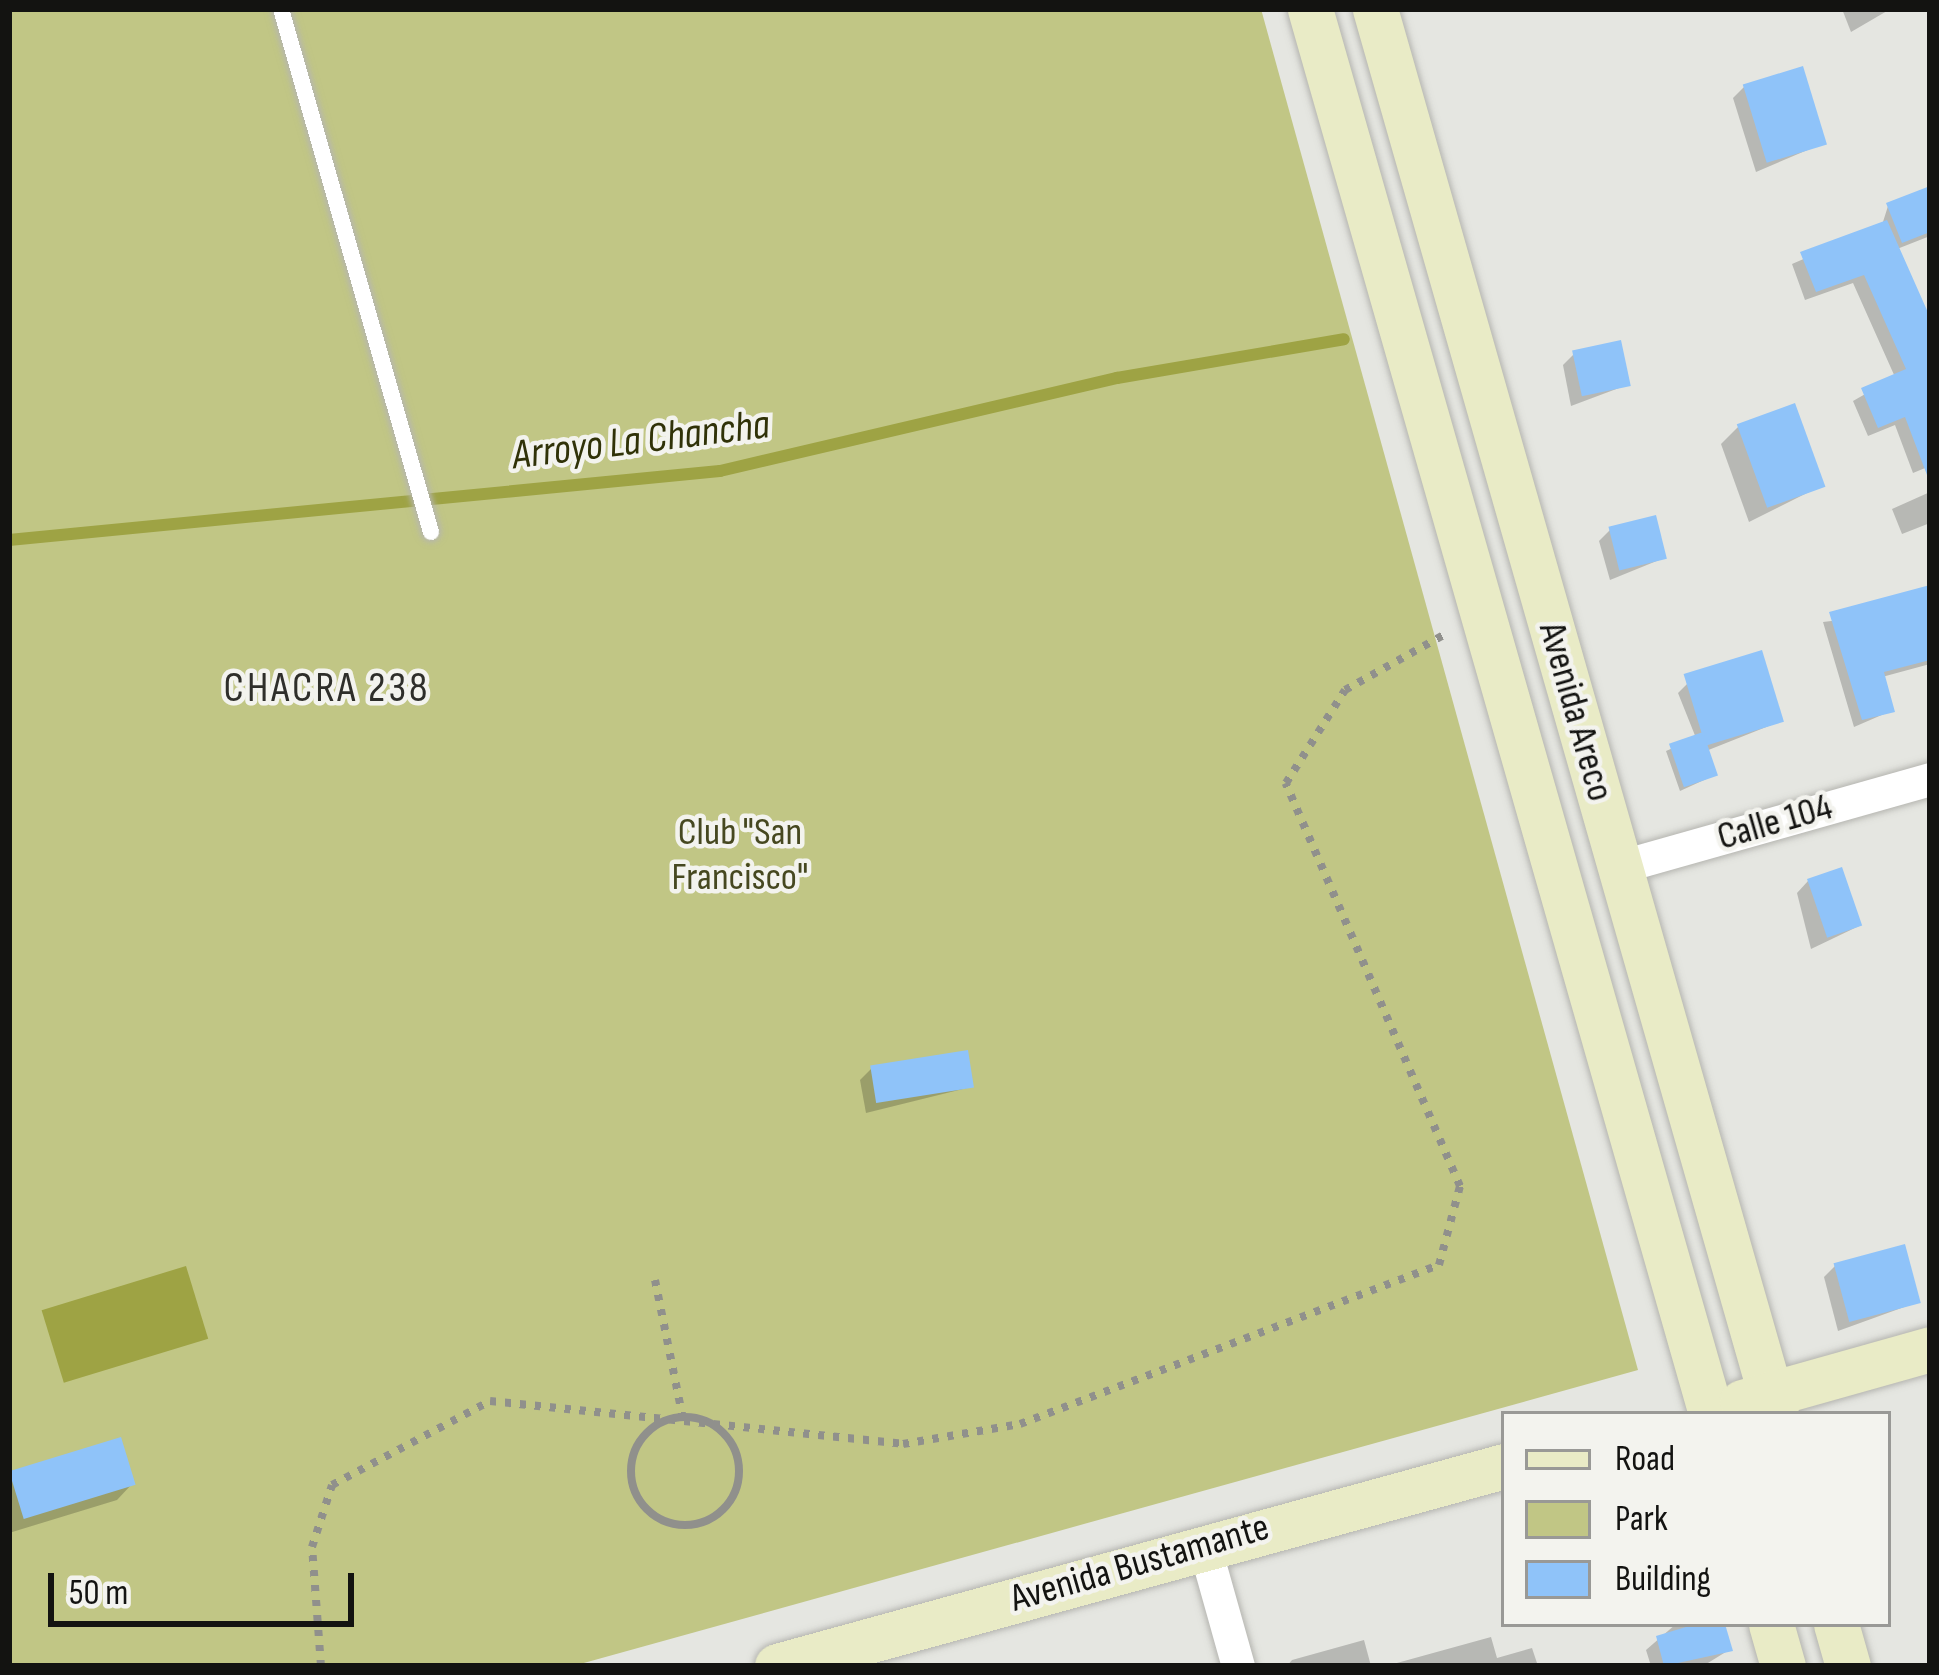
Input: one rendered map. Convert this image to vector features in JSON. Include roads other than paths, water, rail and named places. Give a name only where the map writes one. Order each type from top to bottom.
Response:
[{"type":"main road","name":"Avenida Areco","points":[[1310,9],[1706,1411]]},
{"type":"main road","name":"Avenida Areco","points":[[1375,9],[1773,1405]]},
{"type":"main road","points":[[1724,1411],[1773,1405],[1930,1349]]},
{"type":"main road","name":"Avenida Bustamante","points":[[777,1666],[1501,1467]]},
{"type":"main road","points":[[1772,1627],[1783,1666]]},
{"type":"main road","points":[[1836,1627],[1847,1666]]},
{"type":"street","name":"Calle 104","points":[[1619,867],[1930,779]]},
{"type":"street","points":[[1204,1545],[1238,1666]]},
{"type":"lane","points":[[281,9],[405,427],[431,532]]},
{"type":"waterway","name":"Arroyo La Chancha","points":[[9,540],[720,471],[1117,378],[1344,339]]},
{"type":"district","name":"CHACRA 238","points":[[327,689]]},
{"type":"park label","name":"Club \"San Francisco\"","points":[[740,856]]}]
